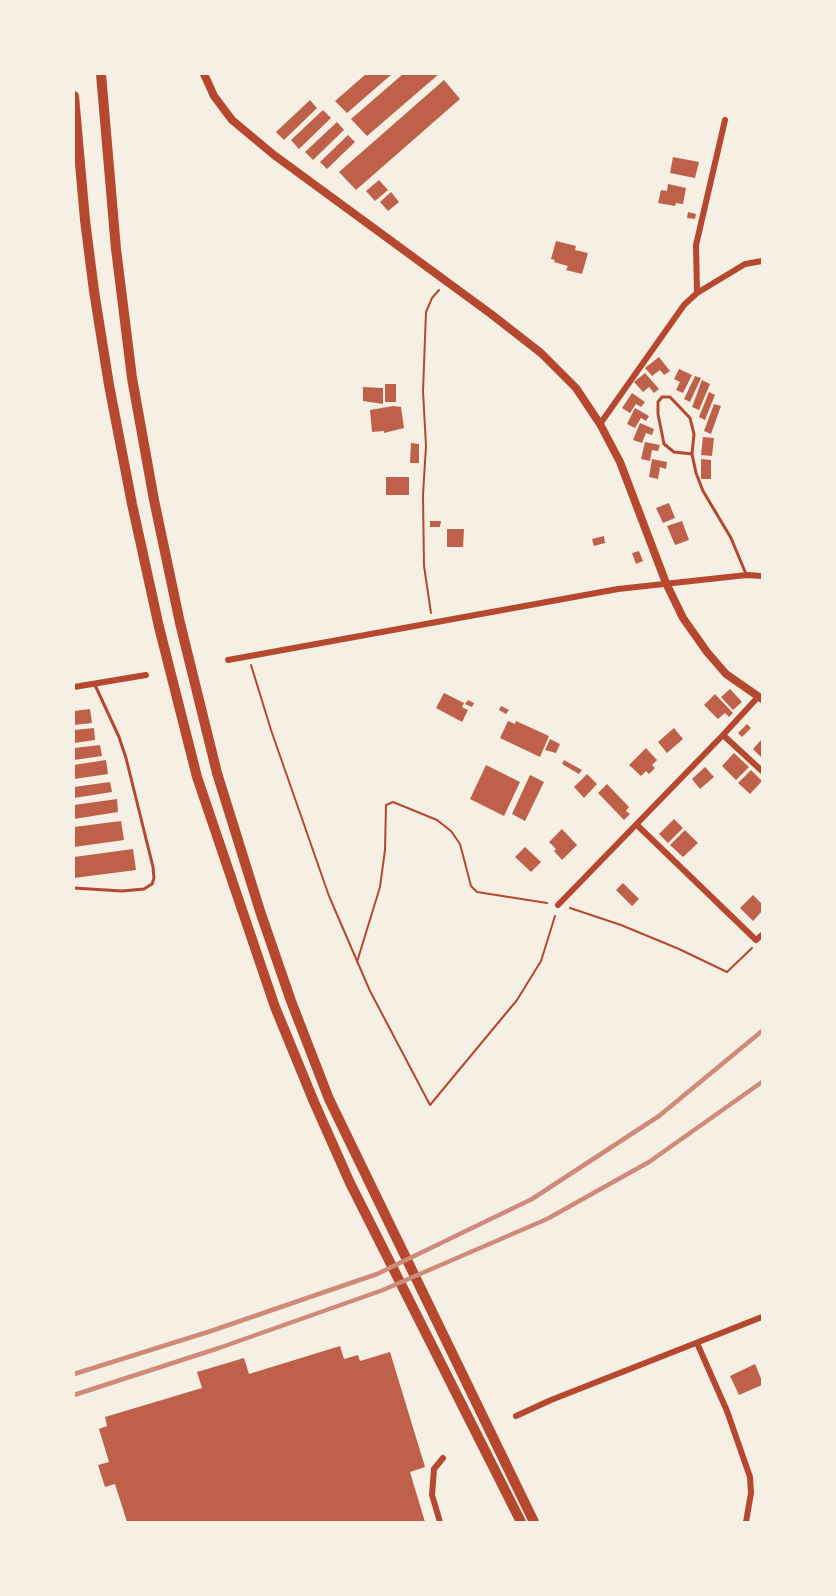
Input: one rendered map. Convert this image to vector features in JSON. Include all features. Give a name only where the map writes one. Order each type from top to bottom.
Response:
[{"type":"highway","points":[[101,74],[117,249],[132,378],[154,500],[180,623],[217,773],[260,911],[291,1001],[329,1099],[534,1522]]},
{"type":"highway","points":[[74,96],[94,291],[113,407],[144,560],[197,777],[275,1007],[350,1184],[521,1522]]},
{"type":"street","points":[[204,74],[214,96],[232,120],[274,155],[542,353],[576,388],[600,424],[633,494],[666,583],[683,618],[726,674],[760,698],[558,904]]},
{"type":"street","points":[[697,293],[696,246],[725,120]]},
{"type":"street","points":[[600,424],[684,305],[697,293],[745,264],[762,261]]},
{"type":"street","points":[[228,660],[618,589],[747,575],[762,576]]},
{"type":"street","points":[[74,687],[146,675]]},
{"type":"street","points":[[723,735],[762,771]]},
{"type":"street","points":[[637,825],[756,940],[762,935]]},
{"type":"street","points":[[516,1416],[550,1400],[762,1317]]},
{"type":"street","points":[[697,1343],[727,1411],[750,1477],[751,1493],[746,1522]]},
{"type":"street","points":[[440,1522],[432,1495],[434,1469],[443,1458]]},
{"type":"lane","points":[[692,454],[674,452],[664,444],[658,414],[658,402],[662,397],[670,397],[690,418],[694,434],[692,454],[703,491],[731,538],[747,575]]},
{"type":"lane","points":[[74,888],[122,891],[144,889],[152,884],[153,879],[153,867],[123,748],[94,684]]},
{"type":"path","points":[[431,622],[430,599],[424,566],[425,323],[426,312],[432,298],[447,281]]},
{"type":"path","points":[[248,657],[329,896],[370,991],[430,1104],[517,1000],[541,961],[551,934],[558,904]]},
{"type":"path","points":[[357,962],[380,887],[385,850],[386,805],[393,802],[437,820],[451,831],[460,844],[471,886],[477,892],[558,904],[621,925],[727,972],[750,951],[756,940]]},
{"type":"building","points":[[366,74],[392,74],[347,113],[335,101]]},
{"type":"building","points":[[403,74],[439,74],[367,136],[351,119]]},
{"type":"building","points":[[444,80],[460,99],[356,190],[339,172]]},
{"type":"building","points":[[310,100],[317,108],[284,140],[276,132]]},
{"type":"building","points":[[323,110],[331,118],[299,149],[291,140]]},
{"type":"building","points":[[337,122],[344,130],[313,160],[305,152]]},
{"type":"building","points":[[348,135],[355,142],[327,169],[320,162]]},
{"type":"building","points":[[673,157],[699,162],[695,178],[670,173]]},
{"type":"building","points":[[379,180],[388,190],[375,201],[366,191]]},
{"type":"building","points":[[668,184],[686,188],[683,204],[676,203],[675,206],[658,203],[661,190],[667,191]]},
{"type":"building","points":[[391,192],[399,202],[388,211],[380,202]]},
{"type":"building","points":[[688,212],[696,214],[695,219],[687,218]]},
{"type":"building","points":[[556,241],[576,246],[575,250],[588,253],[582,274],[566,270],[568,266],[551,259]]},
{"type":"building","points":[[659,357],[670,371],[664,375],[660,370],[652,376],[645,368]]},
{"type":"building","points":[[679,369],[692,375],[683,393],[676,390],[680,382],[674,379]]},
{"type":"building","points":[[645,373],[659,389],[654,393],[649,387],[643,392],[634,382]]},
{"type":"building","points":[[695,376],[701,378],[690,402],[684,399]]},
{"type":"building","points":[[702,380],[710,384],[699,410],[692,407]]},
{"type":"building","points":[[385,384],[396,384],[396,402],[385,402]]},
{"type":"building","points":[[363,387],[383,388],[383,404],[363,401]]},
{"type":"building","points":[[709,392],[715,395],[705,420],[699,417]]},
{"type":"building","points":[[632,393],[645,402],[641,407],[636,404],[630,413],[622,408]]},
{"type":"building","points":[[714,404],[721,406],[711,434],[704,431]]},
{"type":"building","points":[[401,407],[404,428],[384,433],[384,431],[372,432],[370,410]]},
{"type":"building","points":[[635,408],[649,416],[646,421],[641,418],[635,428],[627,424]]},
{"type":"building","points":[[640,423],[654,429],[652,435],[646,433],[642,443],[633,440]]},
{"type":"building","points":[[703,437],[714,438],[712,456],[701,455]]},
{"type":"building","points":[[645,442],[660,445],[658,451],[652,450],[650,461],[641,459]]},
{"type":"building","points":[[411,443],[419,444],[419,463],[410,463]]},
{"type":"building","points":[[652,459],[667,462],[666,469],[660,467],[658,479],[649,477]]},
{"type":"building","points":[[701,459],[711,460],[711,479],[701,479]]},
{"type":"building","points":[[386,477],[409,477],[409,495],[386,495]]},
{"type":"building","points":[[669,503],[675,518],[663,523],[656,508]]},
{"type":"building","points":[[430,521],[441,521],[440,527],[430,527]]},
{"type":"building","points":[[682,521],[689,540],[675,545],[667,526]]},
{"type":"building","points":[[447,529],[464,529],[463,547],[447,547]]},
{"type":"building","points":[[604,536],[605,543],[594,546],[592,539]]},
{"type":"building","points":[[639,551],[643,561],[636,564],[632,553]]},
{"type":"building","points":[[730,689],[742,702],[733,710],[721,697]]},
{"type":"building","points":[[444,693],[464,703],[462,707],[468,710],[462,722],[436,708]]},
{"type":"building","points":[[715,694],[733,713],[729,717],[725,713],[718,719],[704,705]]},
{"type":"building","points":[[468,700],[474,703],[472,707],[465,704]]},
{"type":"building","points":[[501,706],[509,710],[506,714],[499,710]]},
{"type":"building","points":[[90,709],[92,723],[74,725],[74,711]]},
{"type":"building","points":[[508,721],[515,724],[516,721],[549,736],[540,757],[500,738]]},
{"type":"building","points":[[747,724],[751,728],[742,737],[738,733]]},
{"type":"building","points":[[94,728],[95,740],[74,743],[74,730]]},
{"type":"building","points":[[674,728],[683,739],[667,753],[658,742]]},
{"type":"building","points":[[550,739],[560,744],[556,753],[545,750]]},
{"type":"building","points":[[762,739],[762,758],[753,749]]},
{"type":"building","points":[[100,745],[102,756],[74,760],[74,748]]},
{"type":"building","points":[[646,748],[657,760],[652,765],[655,768],[649,774],[646,771],[641,776],[629,765]]},
{"type":"building","points":[[734,753],[749,767],[736,780],[722,766]]},
{"type":"building","points":[[106,760],[108,774],[74,779],[74,765]]},
{"type":"building","points":[[564,760],[582,770],[579,774],[562,764]]},
{"type":"building","points":[[486,765],[520,782],[504,816],[470,799]]},
{"type":"building","points":[[705,767],[714,777],[700,789],[692,779]]},
{"type":"building","points":[[751,770],[762,781],[750,794],[738,783]]},
{"type":"building","points":[[587,774],[597,784],[584,798],[574,787]]},
{"type":"building","points":[[530,775],[544,782],[525,821],[512,814]]},
{"type":"building","points":[[110,782],[112,792],[74,798],[74,787]]},
{"type":"building","points":[[607,784],[629,807],[626,811],[630,814],[624,820],[598,793]]},
{"type":"building","points":[[117,799],[118,812],[74,819],[74,805]]},
{"type":"building","points":[[674,819],[683,828],[668,843],[659,834]]},
{"type":"building","points":[[121,821],[124,840],[74,847],[74,827]]},
{"type":"building","points":[[562,829],[577,845],[562,860],[549,842]]},
{"type":"building","points":[[685,830],[698,843],[683,857],[670,845]]},
{"type":"building","points":[[525,847],[541,862],[531,872],[515,857]]},
{"type":"building","points":[[133,849],[136,870],[74,878],[74,857]]},
{"type":"building","points":[[623,883],[639,899],[632,906],[616,890]]},
{"type":"building","points":[[753,895],[762,904],[762,911],[753,921],[740,908]]},
{"type":"building","points":[[340,1346],[344,1359],[358,1355],[360,1361],[390,1352],[425,1467],[410,1472],[425,1522],[127,1522],[115,1484],[105,1487],[98,1465],[109,1462],[99,1429],[107,1426],[105,1417],[202,1388],[197,1372],[244,1358],[249,1374]]},
{"type":"building","points":[[755,1364],[762,1385],[739,1395],[730,1376]]},
{"type":"railway","points":[[74,1374],[211,1331],[377,1274],[532,1199],[659,1116],[762,1031]]},
{"type":"railway","points":[[74,1395],[219,1348],[383,1290],[547,1219],[649,1162],[762,1082]]}]
